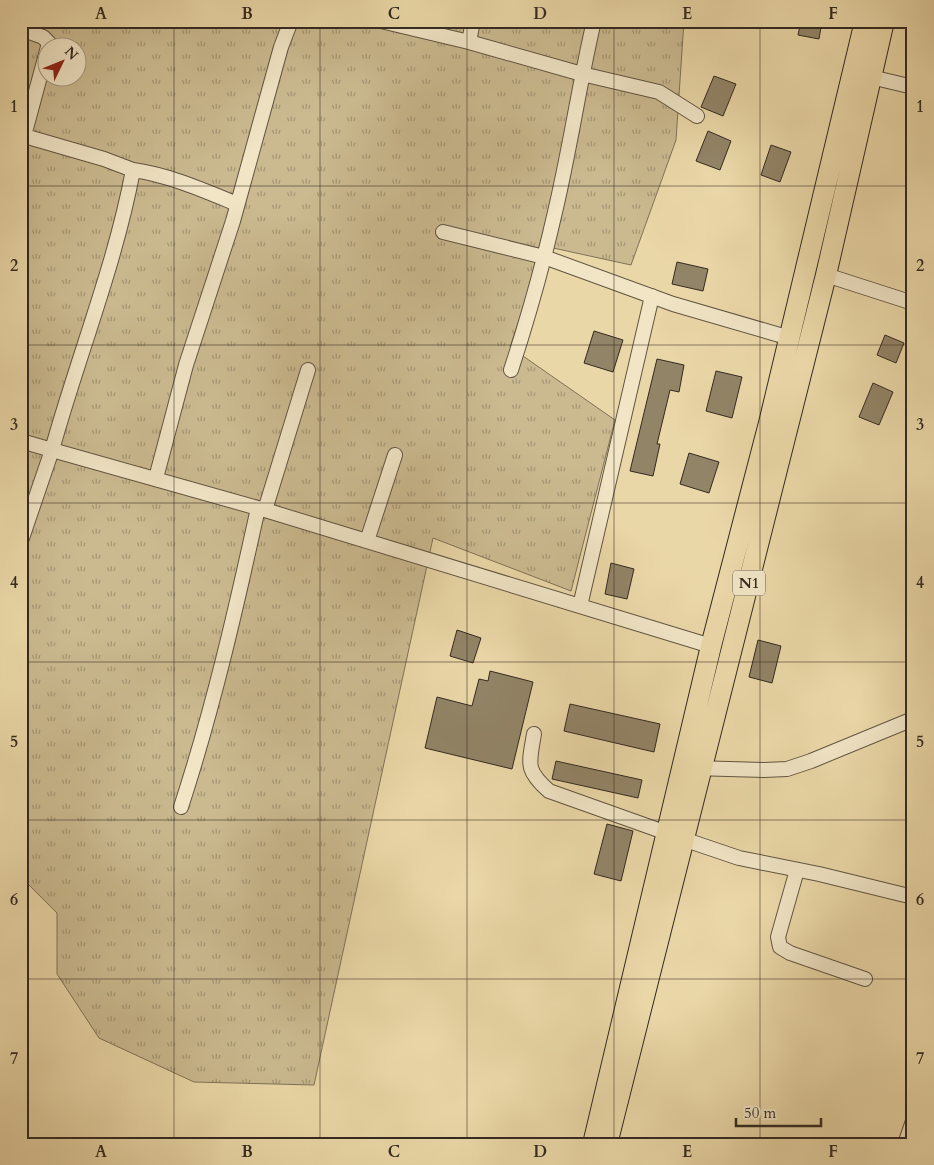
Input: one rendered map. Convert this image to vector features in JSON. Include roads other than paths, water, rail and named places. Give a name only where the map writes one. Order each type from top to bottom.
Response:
[{"type":"highway","name":"N1","points":[[692,768],[711,646],[769,424],[866,21]]},
{"type":"highway","name":"N1","points":[[593,1144],[692,768],[826,275],[884,21]]},
{"type":"highway","name":"N1","points":[[607,1144],[675,836]]},
{"type":"street","points":[[156,478],[186,366],[237,204],[281,47],[291,21]]},
{"type":"street","points":[[381,21],[469,42],[582,74],[659,92],[697,116]]},
{"type":"street","points":[[469,42],[473,21]]},
{"type":"street","points":[[511,370],[528,316],[555,212],[594,21]]},
{"type":"street","points":[[21,29],[43,37],[49,43],[23,135],[104,159],[132,170],[152,172],[186,183],[237,204]]},
{"type":"street","points":[[871,77],[913,87]]},
{"type":"street","points":[[21,541],[96,311],[128,194],[132,170]]},
{"type":"street","points":[[443,232],[544,257],[652,296],[790,338]]},
{"type":"street","points":[[826,275],[913,303]]},
{"type":"street","points":[[580,606],[652,296]]},
{"type":"street","points":[[181,807],[195,765],[261,509],[308,370]]},
{"type":"street","points":[[21,441],[261,509],[711,646]]},
{"type":"street","points":[[367,541],[395,455]]},
{"type":"street","points":[[692,768],[787,769],[913,719]]},
{"type":"street","points":[[534,734],[531,772],[535,779],[549,791],[739,858],[913,896]]},
{"type":"street","points":[[797,870],[778,937],[780,947],[790,953],[865,978]]},
{"type":"street","points":[[905,1144],[913,1121]]}]
